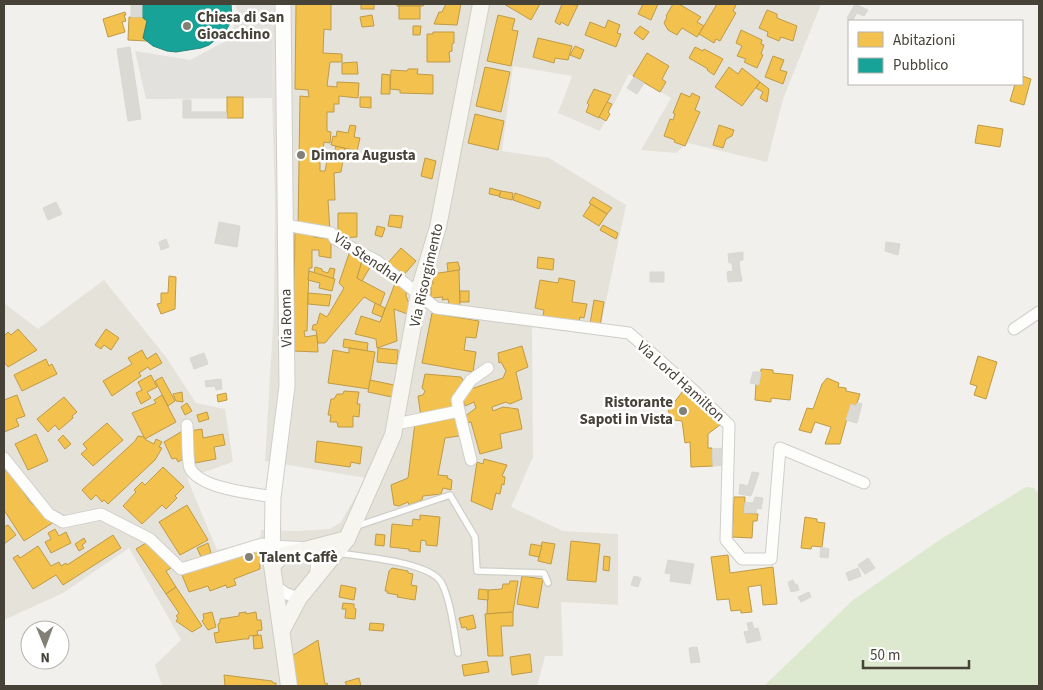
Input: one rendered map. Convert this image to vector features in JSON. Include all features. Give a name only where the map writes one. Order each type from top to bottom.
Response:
[{"type":"main road","name":"Via Risorgimento","points":[[282,630],[299,598],[346,540],[394,435],[419,294],[438,227],[481,4]]},
{"type":"main road","points":[[272,565],[282,556],[346,540]]},
{"type":"main road","name":"Via Roma","points":[[272,565],[289,686]]},
{"type":"street","name":"Via Roma","points":[[272,565],[273,497],[287,386],[283,4]]},
{"type":"street","name":"Via Stendhal","points":[[285,226],[331,233],[335,239],[377,261],[419,294]]},
{"type":"street","name":"Via Lord Hamilton","points":[[419,294],[436,308],[629,333],[730,425],[726,540],[742,559],[771,559],[780,448],[864,482]]},
{"type":"street","points":[[1014,329],[1039,312]]},
{"type":"street","points":[[471,460],[457,400],[471,380],[488,368]]},
{"type":"street","points":[[396,424],[459,411]]},
{"type":"street","points":[[187,425],[190,468],[198,476],[211,484],[224,488],[273,497]]},
{"type":"street","points":[[4,458],[49,514],[63,522],[101,514],[150,539],[182,569],[262,544],[312,548],[317,569],[315,579]]},
{"type":"street","points":[[275,586],[287,594],[299,598]]},
{"type":"lane","points":[[346,540],[450,495],[475,537],[477,570],[544,573],[548,583]]},
{"type":"lane","points":[[346,540],[430,572],[440,581],[446,597],[458,653]]},
{"type":"shaded area","points":[[235,4],[273,4],[272,98],[146,99],[135,51],[190,60],[226,41],[239,16]]},
{"type":"shaded area","points":[[273,4],[821,4],[783,99],[767,162],[688,143],[676,153],[641,150],[671,98],[629,74],[600,131],[558,113],[572,76],[513,66],[502,151],[549,158],[626,205],[601,325],[532,325],[533,457],[511,507],[563,531],[618,534],[618,605],[561,602],[563,656],[545,656],[537,686],[162,686],[155,665],[181,640],[129,548],[63,593],[4,620],[4,303],[38,329],[104,280],[166,357],[196,403],[225,409],[233,462],[187,478],[217,550],[260,540],[261,530],[297,531],[330,529],[341,522],[366,478],[265,461],[274,309]]},
{"type":"green space","points":[[1026,487],[1034,488],[1039,494],[1039,686],[764,686],[853,600],[941,539]]},
{"type":"building: Abitazioni","points":[[296,4],[331,4],[331,30],[324,29],[323,53],[342,54],[342,62],[330,62],[327,86],[337,87],[337,82],[359,83],[358,98],[339,96],[339,104],[334,104],[334,112],[327,112],[327,131],[331,132],[330,143],[324,142],[323,151],[320,152],[320,171],[325,171],[327,161],[332,161],[336,146],[345,148],[341,172],[334,173],[335,200],[328,200],[330,232],[298,227],[300,96],[309,97],[308,90],[295,89]]},
{"type":"building: Abitazioni","points":[[361,4],[374,4],[374,9],[361,9]]},
{"type":"building: Abitazioni","points":[[397,4],[425,4],[423,6],[397,6]]},
{"type":"building: Abitazioni","points":[[446,4],[461,4],[457,25],[434,24],[439,12],[442,12]]},
{"type":"building: Abitazioni","points":[[504,4],[540,4],[531,20]]},
{"type":"building: Abitazioni","points":[[562,4],[578,5],[568,26],[561,22],[560,25],[555,22]]},
{"type":"building: Abitazioni","points":[[643,4],[658,4],[651,20],[638,14]]},
{"type":"building: Abitazioni","points":[[673,4],[679,4],[701,17],[697,22],[704,26],[697,37],[682,28],[677,35],[668,30],[664,23]]},
{"type":"building: Abitazioni","points":[[717,4],[736,5],[733,11],[736,13],[720,41],[716,39],[714,43],[699,34]]},
{"type":"building: Abitazioni","points":[[399,6],[420,6],[420,19],[399,19]]},
{"type":"building: Abitazioni","points":[[767,10],[777,14],[777,18],[797,26],[793,41],[781,37],[779,41],[767,36],[768,32],[759,28]]},
{"type":"building: Abitazioni","points":[[125,12],[126,21],[122,22],[125,32],[108,37],[103,19]]},
{"type":"building: Abitazioni","points":[[372,15],[374,26],[362,27],[360,17]]},
{"type":"building: Abitazioni","points":[[498,15],[515,19],[512,30],[518,31],[511,66],[487,61]]},
{"type":"building: Abitazioni","points":[[129,17],[142,17],[147,21],[143,38],[147,41],[128,40]]},
{"type":"building: Abitazioni","points":[[608,20],[620,25],[617,33],[621,34],[616,47],[585,35],[590,22],[605,28]]},
{"type":"building: Abitazioni","points":[[413,26],[421,26],[420,35],[413,35]]},
{"type":"building: Abitazioni","points":[[640,26],[649,32],[643,40],[634,33]]},
{"type":"building: Abitazioni","points":[[741,30],[762,40],[761,44],[764,45],[761,54],[763,55],[757,68],[744,62],[746,59],[737,56],[742,46],[736,43]]},
{"type":"building: Abitazioni","points":[[433,32],[454,32],[452,51],[449,52],[450,62],[427,62],[427,34],[433,34]]},
{"type":"building: Abitazioni","points":[[538,38],[572,46],[568,60],[555,58],[554,63],[533,57]]},
{"type":"building: Abitazioni","points":[[575,46],[584,50],[580,59],[570,55]]},
{"type":"building: Abitazioni","points":[[695,47],[703,51],[704,49],[723,59],[714,75],[708,69],[689,58]]},
{"type":"building: Abitazioni","points":[[647,53],[669,66],[662,79],[666,82],[660,92],[633,76]]},
{"type":"building: Abitazioni","points":[[773,56],[784,60],[780,70],[787,72],[783,84],[765,77]]},
{"type":"building: Abitazioni","points":[[357,62],[358,74],[342,74],[342,63]]},
{"type":"building: Abitazioni","points":[[485,67],[510,72],[501,112],[476,106]]},
{"type":"building: Abitazioni","points":[[729,67],[738,74],[742,68],[760,82],[742,106],[715,87]]},
{"type":"building: Abitazioni","points":[[408,69],[418,69],[417,74],[433,75],[433,94],[400,93],[400,90],[390,89],[391,70],[407,71]]},
{"type":"building: Abitazioni","points":[[382,74],[390,75],[390,94],[381,94]]},
{"type":"building: Abitazioni","points":[[1023,76],[1031,79],[1024,105],[1010,101],[1015,85],[1023,85]]},
{"type":"building: Abitazioni","points":[[760,82],[769,89],[767,102],[760,98],[763,92],[756,88]]},
{"type":"building: Abitazioni","points":[[594,89],[611,95],[599,118],[586,112],[589,105],[587,103]]},
{"type":"building: Abitazioni","points":[[681,93],[690,97],[692,93],[700,97],[695,110],[700,112],[685,146],[664,136],[670,119],[673,120],[675,114],[673,113]]},
{"type":"building: Abitazioni","points":[[227,97],[243,97],[243,118],[227,118]]},
{"type":"building: Abitazioni","points":[[360,97],[371,97],[371,108],[360,107]]},
{"type":"building: Abitazioni","points":[[607,102],[612,104],[606,121],[599,117]]},
{"type":"building: Abitazioni","points":[[475,114],[504,121],[498,150],[468,143]]},
{"type":"building: Abitazioni","points":[[350,125],[356,126],[354,137],[360,138],[357,151],[331,145],[333,136],[336,137],[337,131],[348,133]]},
{"type":"building: Abitazioni","points":[[719,125],[734,130],[732,136],[726,139],[723,148],[713,145]]},
{"type":"building: Abitazioni","points":[[978,125],[1003,129],[1000,147],[975,143]]},
{"type":"building: Abitazioni","points":[[425,158],[436,161],[432,179],[421,176]]},
{"type":"building: Abitazioni","points":[[490,188],[501,191],[499,196],[489,194]]},
{"type":"building: Abitazioni","points":[[501,191],[513,193],[512,200],[499,197]]},
{"type":"building: Abitazioni","points":[[515,193],[541,202],[539,209],[513,200]]},
{"type":"building: Abitazioni","points":[[593,197],[612,208],[607,214],[589,203]]},
{"type":"building: Abitazioni","points":[[591,204],[607,214],[599,226],[583,216]]},
{"type":"building: Abitazioni","points":[[338,213],[357,213],[357,237],[338,238]]},
{"type":"building: Abitazioni","points":[[390,215],[403,216],[401,228],[388,226]]},
{"type":"building: Abitazioni","points":[[603,225],[618,233],[616,239],[600,230]]},
{"type":"building: Abitazioni","points":[[377,226],[385,228],[382,237],[375,235]]},
{"type":"building: Abitazioni","points":[[295,231],[313,233],[313,237],[331,239],[331,258],[319,256],[319,250],[312,250],[312,268],[309,268],[307,331],[304,331],[305,337],[317,335],[318,352],[293,351]]},
{"type":"building: Abitazioni","points":[[401,248],[416,261],[401,278],[386,265]]},
{"type":"building: Abitazioni","points":[[350,251],[363,258],[357,278],[385,293],[380,306],[364,297],[325,343],[318,343],[316,330],[312,330],[313,325],[317,324],[320,313],[327,317],[344,288],[339,283]]},
{"type":"building: Abitazioni","points":[[538,257],[554,259],[553,270],[537,268]]},
{"type":"building: Abitazioni","points":[[362,261],[372,264],[362,281],[357,278]]},
{"type":"building: Abitazioni","points":[[458,262],[460,270],[448,272],[447,263]]},
{"type":"building: Abitazioni","points":[[315,267],[328,273],[330,268],[335,269],[333,279],[314,273]]},
{"type":"building: Abitazioni","points":[[459,270],[460,307],[449,305],[448,299],[442,300],[443,297],[431,298],[432,274]]},
{"type":"building: Abitazioni","points":[[309,271],[335,279],[332,291],[319,288],[320,283],[308,280]]},
{"type":"building: Abitazioni","points":[[169,276],[176,277],[175,309],[161,314],[157,304],[161,303],[161,293],[168,293]]},
{"type":"building: Abitazioni","points":[[559,278],[575,281],[572,302],[587,304],[584,318],[580,317],[579,323],[543,316],[544,310],[535,308],[540,280],[558,283]]},
{"type":"building: Abitazioni","points":[[396,281],[407,288],[406,296],[409,303],[407,314],[394,309],[397,341],[377,348],[376,339],[355,334],[361,316],[380,322]]},
{"type":"building: Abitazioni","points":[[460,291],[469,291],[469,302],[460,302]]},
{"type":"building: Abitazioni","points":[[308,293],[331,295],[329,306],[308,304]]},
{"type":"building: Abitazioni","points":[[594,300],[604,302],[600,326],[590,324]]},
{"type":"building: Abitazioni","points":[[375,303],[385,308],[382,317],[372,313]]},
{"type":"building: Abitazioni","points":[[432,313],[479,321],[476,338],[466,337],[464,350],[476,352],[473,372],[422,363]]},
{"type":"building: Abitazioni","points":[[18,329],[37,350],[8,367],[4,362],[4,336],[8,332],[11,335]]},
{"type":"building: Abitazioni","points":[[106,329],[119,338],[111,350],[104,345],[101,349],[95,345]]},
{"type":"building: Abitazioni","points":[[344,339],[368,343],[367,351],[343,347]]},
{"type":"building: Abitazioni","points":[[522,346],[528,367],[516,372],[522,399],[510,404],[506,402],[492,407],[493,411],[503,407],[518,409],[522,429],[500,434],[502,448],[480,454],[471,422],[466,423],[464,417],[476,408],[474,402],[465,406],[463,400],[471,389],[503,378],[506,371],[501,362],[499,363],[498,353]]},
{"type":"building: Abitazioni","points":[[349,348],[375,352],[369,389],[328,383],[333,350],[349,353]]},
{"type":"building: Abitazioni","points":[[378,348],[398,350],[397,364],[377,362]]},
{"type":"building: Abitazioni","points":[[142,350],[147,359],[156,353],[162,363],[150,370],[148,367],[139,373],[141,376],[112,396],[103,381],[132,364],[128,358]]},
{"type":"building: Abitazioni","points":[[978,356],[997,362],[986,399],[974,395],[977,386],[970,384]]},
{"type":"building: Abitazioni","points":[[46,359],[49,366],[52,364],[57,374],[22,391],[14,375]]},
{"type":"building: Abitazioni","points":[[761,369],[773,370],[773,373],[793,375],[790,400],[771,398],[771,402],[755,400],[756,384],[759,385]]},
{"type":"building: Abitazioni","points":[[425,374],[461,377],[463,380],[457,395],[453,395],[454,406],[421,417],[418,396],[423,395],[425,391],[422,388]]},
{"type":"building: Abitazioni","points":[[151,375],[157,387],[147,392],[151,398],[141,404],[136,393],[142,390],[138,382]]},
{"type":"building: Abitazioni","points":[[162,377],[175,401],[168,406],[155,381]]},
{"type":"building: Abitazioni","points":[[827,378],[839,383],[838,387],[846,388],[846,391],[860,394],[856,406],[851,404],[840,444],[825,444],[831,427],[815,422],[811,433],[799,430],[807,408],[813,409],[822,384]]},
{"type":"building: Abitazioni","points":[[370,380],[394,385],[392,397],[368,392]]},
{"type":"building: Abitazioni","points":[[685,388],[721,424],[708,434],[708,448],[712,448],[713,466],[691,467],[690,442],[685,443],[682,421],[674,420],[668,411]]},
{"type":"building: Abitazioni","points":[[344,391],[359,392],[357,404],[360,404],[359,417],[353,416],[353,427],[338,427],[337,422],[330,422],[331,415],[328,415],[331,399],[334,399],[337,394],[343,394]]},
{"type":"building: Abitazioni","points":[[182,392],[183,402],[176,401],[173,394]]},
{"type":"building: Abitazioni","points":[[226,393],[227,400],[218,402],[217,395]]},
{"type":"building: Abitazioni","points":[[17,395],[25,416],[16,419],[19,426],[4,432],[4,400]]},
{"type":"building: Abitazioni","points":[[162,395],[176,422],[145,439],[132,413],[156,403],[154,400]]},
{"type":"building: Abitazioni","points":[[64,397],[77,412],[59,430],[55,425],[48,432],[37,419]]},
{"type":"building: Abitazioni","points":[[187,403],[192,411],[185,415],[181,407]]},
{"type":"building: Abitazioni","points":[[207,412],[209,419],[199,422],[197,415]]},
{"type":"building: Abitazioni","points":[[456,415],[459,436],[445,438],[438,475],[448,476],[447,478],[452,480],[451,490],[443,488],[441,494],[423,496],[422,500],[409,505],[408,502],[399,506],[394,505],[391,485],[408,478],[415,423]]},
{"type":"building: Abitazioni","points":[[107,423],[123,440],[93,466],[81,454],[87,449],[83,444]]},
{"type":"building: Abitazioni","points":[[202,429],[203,438],[223,434],[225,445],[214,447],[216,459],[195,463],[190,431]]},
{"type":"building: Abitazioni","points":[[184,430],[187,442],[182,444],[185,458],[178,462],[176,458],[172,459],[164,442]]},
{"type":"building: Abitazioni","points":[[36,434],[48,461],[28,470],[15,444]]},
{"type":"building: Abitazioni","points":[[63,435],[71,444],[65,449],[58,440]]},
{"type":"building: Abitazioni","points":[[138,436],[144,437],[154,444],[156,439],[162,442],[159,447],[162,448],[155,460],[108,504],[104,500],[102,502],[96,495],[91,500],[82,490],[135,441]]},
{"type":"building: Abitazioni","points":[[317,441],[362,447],[360,464],[351,462],[350,467],[315,462]]},
{"type":"building: Abitazioni","points":[[484,459],[507,465],[502,476],[505,477],[504,485],[502,484],[500,494],[496,493],[492,510],[471,501],[477,462],[483,464]]},
{"type":"building: Abitazioni","points":[[163,467],[184,487],[175,496],[177,498],[166,509],[162,505],[142,524],[123,506],[136,492],[134,490],[142,482],[145,485]]},
{"type":"building: Abitazioni","points":[[8,469],[17,479],[30,502],[54,522],[24,541],[4,510],[4,472]]},
{"type":"building: Abitazioni","points":[[734,497],[745,497],[744,513],[758,514],[757,521],[753,521],[752,538],[732,537]]},
{"type":"building: Abitazioni","points":[[187,505],[208,540],[180,555],[159,522]]},
{"type":"building: Abitazioni","points":[[420,515],[440,517],[437,546],[426,545],[426,541],[421,540],[420,552],[390,547],[392,524],[412,526],[413,519],[420,520]]},
{"type":"building: Abitazioni","points":[[805,517],[817,519],[817,522],[825,523],[822,547],[801,548]]},
{"type":"building: Abitazioni","points":[[8,525],[16,535],[4,544],[4,527]]},
{"type":"building: Abitazioni","points":[[55,529],[59,536],[66,532],[71,543],[51,553],[45,542],[51,539],[48,533]]},
{"type":"building: Abitazioni","points":[[376,534],[385,535],[384,546],[375,545]]},
{"type":"building: Abitazioni","points":[[113,535],[121,548],[63,585],[56,575],[33,589],[13,558],[18,555],[20,558],[38,546],[51,566],[59,562],[61,566],[66,563],[67,565]]},
{"type":"building: Abitazioni","points":[[84,538],[86,542],[82,545],[84,548],[79,551],[75,544]]},
{"type":"building: Abitazioni","points":[[571,541],[600,544],[596,582],[567,580]]},
{"type":"building: Abitazioni","points":[[542,542],[555,544],[551,564],[538,561]]},
{"type":"building: Abitazioni","points":[[146,543],[171,568],[166,571],[176,587],[166,594],[136,549]]},
{"type":"building: Abitazioni","points":[[208,543],[211,553],[201,557],[197,548]]},
{"type":"building: Abitazioni","points":[[531,544],[542,546],[539,557],[529,555]]},
{"type":"building: Abitazioni","points":[[259,548],[260,569],[234,579],[236,585],[227,588],[226,585],[210,591],[208,586],[189,592],[182,575]]},
{"type":"building: Abitazioni","points":[[728,555],[730,573],[773,567],[777,604],[763,605],[761,585],[748,587],[752,612],[741,613],[741,610],[731,611],[729,599],[717,600],[711,557]]},
{"type":"building: Abitazioni","points":[[604,556],[610,557],[609,571],[603,570]]},
{"type":"building: Abitazioni","points":[[392,568],[408,571],[408,573],[413,574],[411,585],[417,586],[415,600],[397,597],[398,595],[385,591],[389,571]]},
{"type":"building: Abitazioni","points":[[522,576],[543,579],[538,608],[517,604]]},
{"type":"building: Abitazioni","points":[[510,581],[518,581],[513,612],[487,614],[488,590],[502,589],[503,584],[509,584]]},
{"type":"building: Abitazioni","points":[[341,585],[356,588],[354,600],[339,597]]},
{"type":"building: Abitazioni","points":[[176,587],[202,626],[192,632],[176,621],[178,618],[176,616],[179,613],[166,594]]},
{"type":"building: Abitazioni","points":[[479,589],[488,590],[488,600],[478,599]]},
{"type":"building: Abitazioni","points":[[343,603],[354,604],[356,609],[355,619],[345,618],[346,609],[342,609]]},
{"type":"building: Abitazioni","points":[[212,612],[216,627],[208,630],[202,621],[204,619],[203,614]]},
{"type":"building: Abitazioni","points":[[246,612],[246,614],[256,612],[257,620],[261,620],[262,630],[257,631],[258,635],[249,636],[249,639],[216,643],[214,633],[219,632],[218,624],[220,619],[239,616],[239,613]]},
{"type":"building: Abitazioni","points":[[513,612],[513,626],[501,626],[503,656],[488,656],[485,614]]},
{"type":"building: Abitazioni","points":[[473,615],[476,628],[467,630],[466,627],[462,628],[459,618]]},
{"type":"building: Abitazioni","points":[[370,623],[384,624],[383,631],[369,630]]},
{"type":"building: Abitazioni","points":[[261,635],[263,648],[254,649],[253,636]]},
{"type":"building: Abitazioni","points":[[318,640],[325,684],[327,683],[328,686],[297,686],[292,656]]},
{"type":"building: Abitazioni","points":[[530,654],[532,672],[512,675],[510,657]]},
{"type":"building: Abitazioni","points":[[487,661],[489,672],[464,676],[462,665]]},
{"type":"building: Abitazioni","points":[[224,675],[272,681],[276,683],[276,686],[225,686]]},
{"type":"building: Abitazioni","points":[[359,678],[361,686],[347,686],[345,682]]},
{"type":"building: Pubblico","name":"Chiesa di San Gioacchino","points":[[142,4],[231,4],[232,20],[225,32],[209,45],[176,52],[167,51],[153,46],[143,38],[147,21],[142,17]]},
{"type":"building: Altro","points":[[131,4],[142,4],[142,17],[131,17]]},
{"type":"building: Altro","points":[[855,4],[868,10],[864,16],[857,13],[853,20],[847,18]]},
{"type":"building: Altro","points":[[130,47],[141,119],[128,121],[117,49]]},
{"type":"building: Altro","points":[[634,77],[644,83],[637,94],[627,88]]},
{"type":"building: Altro","points":[[183,100],[191,100],[191,112],[226,112],[227,118],[183,118]]},
{"type":"building: Altro","points":[[56,202],[62,214],[48,220],[43,208]]},
{"type":"building: Altro","points":[[219,222],[240,226],[237,247],[215,243]]},
{"type":"building: Altro","points":[[166,239],[169,247],[161,250],[159,242]]},
{"type":"building: Altro","points":[[886,242],[900,244],[898,255],[885,251]]},
{"type":"building: Altro","points":[[743,252],[743,260],[739,261],[740,270],[733,271],[732,263],[729,263],[728,254]]},
{"type":"building: Altro","points":[[740,270],[742,281],[728,282],[727,272]]},
{"type":"building: Altro","points":[[650,272],[664,272],[664,282],[650,282]]},
{"type":"building: Altro","points":[[204,353],[208,364],[194,369],[190,358]]},
{"type":"building: Altro","points":[[753,372],[761,372],[759,385],[750,383]]},
{"type":"building: Altro","points":[[221,379],[222,389],[216,390],[215,386],[206,387],[205,381]]},
{"type":"building: Altro","points":[[857,403],[862,404],[857,423],[846,420],[851,404],[856,406]]},
{"type":"building: Altro","points":[[723,448],[725,465],[713,466],[712,449]]},
{"type":"building: Altro","points":[[752,472],[759,473],[751,496],[739,494],[740,484],[748,486]]},
{"type":"building: Altro","points":[[755,497],[763,498],[761,509],[757,508],[756,513],[744,513],[745,502],[753,503]]},
{"type":"building: Altro","points":[[821,547],[829,549],[828,558],[820,557]]},
{"type":"building: Altro","points":[[868,558],[875,568],[865,574],[858,565]]},
{"type":"building: Altro","points":[[668,560],[694,564],[690,584],[670,581],[671,574],[665,573]]},
{"type":"building: Altro","points":[[858,568],[861,576],[849,581],[846,573]]},
{"type":"building: Altro","points":[[634,576],[641,578],[638,587],[631,585]]},
{"type":"building: Altro","points":[[793,580],[799,590],[791,592],[788,582]]},
{"type":"building: Altro","points":[[809,592],[811,597],[801,602],[798,597]]},
{"type":"building: Altro","points":[[752,622],[754,629],[758,628],[761,640],[747,643],[744,632],[749,631],[747,623]]},
{"type":"building: Altro","points":[[697,647],[700,662],[691,663],[689,648]]},
{"type":"place","name":"Chiesa di San Gioacchino","points":[[187,26]]},
{"type":"place","name":"Dimora Augusta","points":[[301,155]]},
{"type":"place","name":"Ristorante Sapoti in Vista","points":[[683,411]]},
{"type":"place","name":"Talent Caffè","points":[[249,557]]}]
